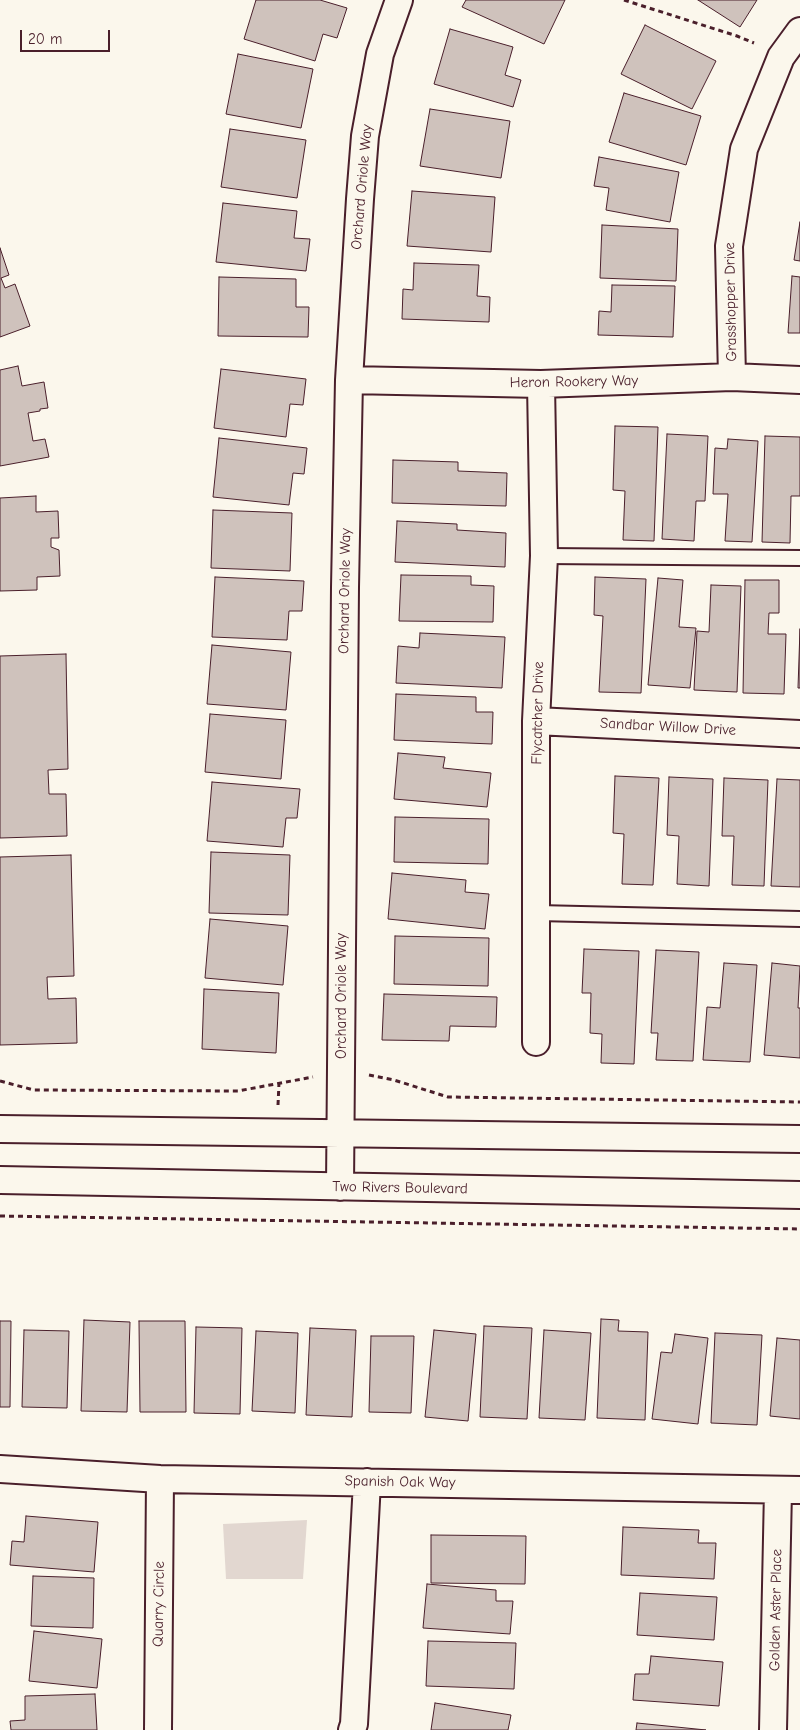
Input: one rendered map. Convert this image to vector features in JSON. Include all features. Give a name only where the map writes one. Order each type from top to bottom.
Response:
[{"type":"street","name":"Orchard Oriole Way","points":[[340,1187],[344,587],[349,380],[365,136],[380,54],[399,0]]},
{"type":"street","name":"Grasshopper Drive","points":[[732,377],[729,246],[744,149],[781,57],[800,31]]},
{"type":"street","name":"Heron Rookery Way","points":[[349,380],[541,384],[732,377],[800,380]]},
{"type":"street","name":"Flycatcher Drive","points":[[536,1042],[536,721],[544,556],[541,384]]},
{"type":"street","name":"Sandbar Willow Drive","points":[[536,721],[800,734]]},
{"type":"street","points":[[0,1129],[800,1140]]},
{"type":"street","name":"Two Rivers Boulevard","points":[[0,1180],[800,1196]]},
{"type":"street","name":"Spanish Oak Way","points":[[0,1470],[160,1479],[789,1490]]},
{"type":"street","name":"Quarry Circle","points":[[158,1730],[160,1479]]},
{"type":"street","points":[[352,1730],[355,1714],[367,1482]]},
{"type":"street","name":"Golden Aster Place","points":[[773,1730],[789,1490]]},
{"type":"lane","points":[[544,556],[800,558]]},
{"type":"lane","points":[[537,913],[800,919]]},
{"type":"path","points":[[624,0],[754,43]]},
{"type":"path","points":[[0,1081],[34,1090],[238,1091],[341,1071],[394,1080],[448,1097],[800,1102]]},
{"type":"path","points":[[0,1216],[800,1230]]},
{"type":"shaded area","points":[[307,1520],[303,1579],[226,1579],[223,1524]]},
{"type":"building","points":[[256,0],[320,0],[347,8],[337,38],[323,34],[315,61],[244,39]]},
{"type":"building","points":[[466,0],[565,0],[544,44],[462,7]]},
{"type":"building","points":[[698,0],[757,0],[740,27]]},
{"type":"building","points":[[645,25],[716,61],[692,109],[621,74]]},
{"type":"building","points":[[450,29],[513,47],[505,75],[521,80],[513,107],[434,84]]},
{"type":"building","points":[[238,54],[313,69],[301,128],[226,114]]},
{"type":"building","points":[[624,93],[701,116],[686,165],[609,142]]},
{"type":"building","points":[[430,109],[510,121],[501,178],[420,166]]},
{"type":"building","points":[[230,129],[306,140],[297,198],[221,187]]},
{"type":"building","points":[[599,157],[679,172],[670,222],[606,210],[609,188],[594,186]]},
{"type":"building","points":[[412,191],[495,197],[491,252],[407,246]]},
{"type":"building","points":[[223,203],[297,211],[294,238],[310,239],[306,271],[216,262]]},
{"type":"building","points":[[800,222],[800,261],[794,260]]},
{"type":"building","points":[[602,225],[678,229],[676,281],[600,278]]},
{"type":"building","points":[[0,248],[9,275],[1,278],[5,288],[15,284],[30,326],[0,337]]},
{"type":"building","points":[[414,263],[479,265],[477,296],[490,297],[489,322],[402,319],[403,289],[413,290]]},
{"type":"building","points":[[792,276],[800,277],[800,333],[788,333]]},
{"type":"building","points":[[219,277],[296,279],[296,307],[309,307],[308,337],[218,336]]},
{"type":"building","points":[[612,285],[675,286],[673,337],[598,335],[599,311],[611,312]]},
{"type":"building","points":[[18,366],[22,386],[44,382],[48,408],[28,413],[33,441],[45,439],[49,457],[0,466],[0,370]]},
{"type":"building","points":[[221,369],[306,379],[303,405],[290,404],[286,437],[214,428]]},
{"type":"building","points":[[615,426],[658,427],[654,541],[623,540],[625,491],[613,490]]},
{"type":"building","points":[[667,434],[708,436],[705,501],[696,501],[694,541],[662,539]]},
{"type":"building","points":[[765,436],[800,437],[800,496],[791,496],[790,543],[762,542]]},
{"type":"building","points":[[219,438],[307,448],[304,474],[293,473],[289,505],[213,497]]},
{"type":"building","points":[[728,439],[758,441],[752,542],[725,541],[728,494],[713,494],[715,448],[727,449]]},
{"type":"building","points":[[393,460],[458,462],[458,471],[507,473],[506,506],[392,503]]},
{"type":"building","points":[[36,496],[36,512],[58,511],[59,538],[51,538],[51,547],[59,550],[60,576],[37,577],[37,590],[0,591],[0,498]]},
{"type":"building","points":[[213,510],[292,513],[290,571],[211,568]]},
{"type":"building","points":[[397,521],[457,524],[457,530],[506,533],[505,567],[395,562]]},
{"type":"building","points":[[401,575],[471,576],[471,585],[494,586],[493,622],[399,621]]},
{"type":"building","points":[[215,577],[304,581],[302,611],[289,611],[287,640],[212,637]]},
{"type":"building","points":[[595,577],[646,579],[641,693],[599,692],[603,616],[594,615]]},
{"type":"building","points":[[658,578],[683,580],[679,627],[696,628],[690,688],[648,685]]},
{"type":"building","points":[[745,580],[779,580],[779,613],[769,613],[768,634],[786,634],[784,694],[743,693]]},
{"type":"building","points":[[711,585],[741,586],[737,692],[694,690],[697,631],[709,632]]},
{"type":"building","points":[[800,629],[800,688],[798,688]]},
{"type":"building","points":[[420,633],[505,637],[502,688],[396,683],[398,646],[419,648]]},
{"type":"building","points":[[212,645],[291,652],[286,710],[207,704]]},
{"type":"building","points":[[66,654],[68,769],[48,770],[49,794],[66,794],[67,836],[0,838],[0,656]]},
{"type":"building","points":[[396,694],[476,697],[476,712],[493,712],[492,744],[394,740]]},
{"type":"building","points":[[210,714],[286,720],[281,779],[205,772]]},
{"type":"building","points":[[398,753],[445,757],[443,768],[491,773],[487,807],[394,799]]},
{"type":"building","points":[[615,776],[659,778],[653,885],[622,884],[624,834],[613,833]]},
{"type":"building","points":[[669,777],[713,779],[709,886],[677,884],[679,836],[667,835]]},
{"type":"building","points":[[724,778],[768,780],[764,886],[732,885],[734,836],[722,836]]},
{"type":"building","points":[[777,779],[800,780],[800,887],[771,886]]},
{"type":"building","points":[[212,782],[300,789],[297,818],[286,818],[283,847],[207,841]]},
{"type":"building","points":[[395,817],[489,819],[488,864],[394,862]]},
{"type":"building","points":[[211,852],[290,855],[288,915],[209,913]]},
{"type":"building","points":[[71,855],[74,976],[47,977],[48,999],[76,998],[77,1043],[0,1045],[0,857]]},
{"type":"building","points":[[392,873],[466,880],[465,892],[489,894],[485,929],[388,919]]},
{"type":"building","points":[[210,919],[288,926],[283,985],[205,978]]},
{"type":"building","points":[[395,936],[489,938],[488,986],[394,984]]},
{"type":"building","points":[[584,949],[639,951],[634,1064],[601,1063],[602,1034],[590,1033],[591,993],[582,993]]},
{"type":"building","points":[[656,950],[699,952],[693,1061],[656,1060],[658,1033],[651,1033]]},
{"type":"building","points":[[724,963],[757,965],[750,1062],[703,1060],[707,1007],[720,1008]]},
{"type":"building","points":[[772,963],[800,966],[798,1008],[800,1008],[800,1058],[764,1055]]},
{"type":"building","points":[[204,989],[279,993],[276,1053],[202,1049]]},
{"type":"building","points":[[384,994],[497,997],[496,1027],[450,1026],[449,1041],[382,1040]]},
{"type":"building","points":[[601,1319],[619,1320],[618,1331],[648,1332],[645,1420],[597,1418]]},
{"type":"building","points":[[84,1320],[130,1322],[127,1412],[81,1411]]},
{"type":"building","points":[[0,1321],[11,1321],[10,1407],[0,1407]]},
{"type":"building","points":[[139,1321],[185,1321],[186,1412],[140,1412]]},
{"type":"building","points":[[484,1326],[532,1328],[527,1419],[480,1417]]},
{"type":"building","points":[[196,1327],[242,1328],[240,1414],[194,1413]]},
{"type":"building","points":[[310,1328],[356,1330],[352,1417],[306,1415]]},
{"type":"building","points":[[24,1330],[69,1331],[67,1408],[22,1407]]},
{"type":"building","points":[[434,1330],[476,1334],[468,1421],[425,1417]]},
{"type":"building","points":[[544,1330],[591,1333],[585,1420],[539,1418]]},
{"type":"building","points":[[256,1331],[298,1333],[295,1413],[252,1411]]},
{"type":"building","points":[[715,1333],[762,1335],[757,1425],[711,1423]]},
{"type":"building","points":[[675,1334],[708,1338],[698,1424],[652,1419],[661,1352],[672,1353]]},
{"type":"building","points":[[371,1336],[414,1336],[411,1413],[369,1412]]},
{"type":"building","points":[[777,1338],[800,1340],[800,1419],[770,1416]]},
{"type":"building","points":[[26,1516],[98,1522],[94,1572],[10,1565],[12,1541],[24,1542]]},
{"type":"building","points":[[623,1527],[699,1530],[698,1543],[716,1543],[714,1579],[621,1575]]},
{"type":"building","points":[[431,1535],[526,1536],[525,1584],[431,1583]]},
{"type":"building","points":[[33,1576],[94,1578],[93,1628],[31,1626]]},
{"type":"building","points":[[427,1584],[496,1590],[496,1601],[513,1601],[510,1634],[423,1628]]},
{"type":"building","points":[[640,1593],[717,1597],[714,1640],[637,1635]]},
{"type":"building","points":[[34,1631],[102,1639],[97,1688],[29,1681]]},
{"type":"building","points":[[428,1641],[516,1643],[514,1689],[426,1686]]},
{"type":"building","points":[[651,1656],[723,1662],[719,1706],[633,1700],[635,1674],[649,1674]]},
{"type":"building","points":[[95,1694],[97,1730],[11,1730],[10,1721],[25,1720],[25,1696]]},
{"type":"building","points":[[435,1703],[511,1715],[508,1730],[431,1730]]},
{"type":"building","points":[[637,1723],[706,1730],[636,1730]]}]
